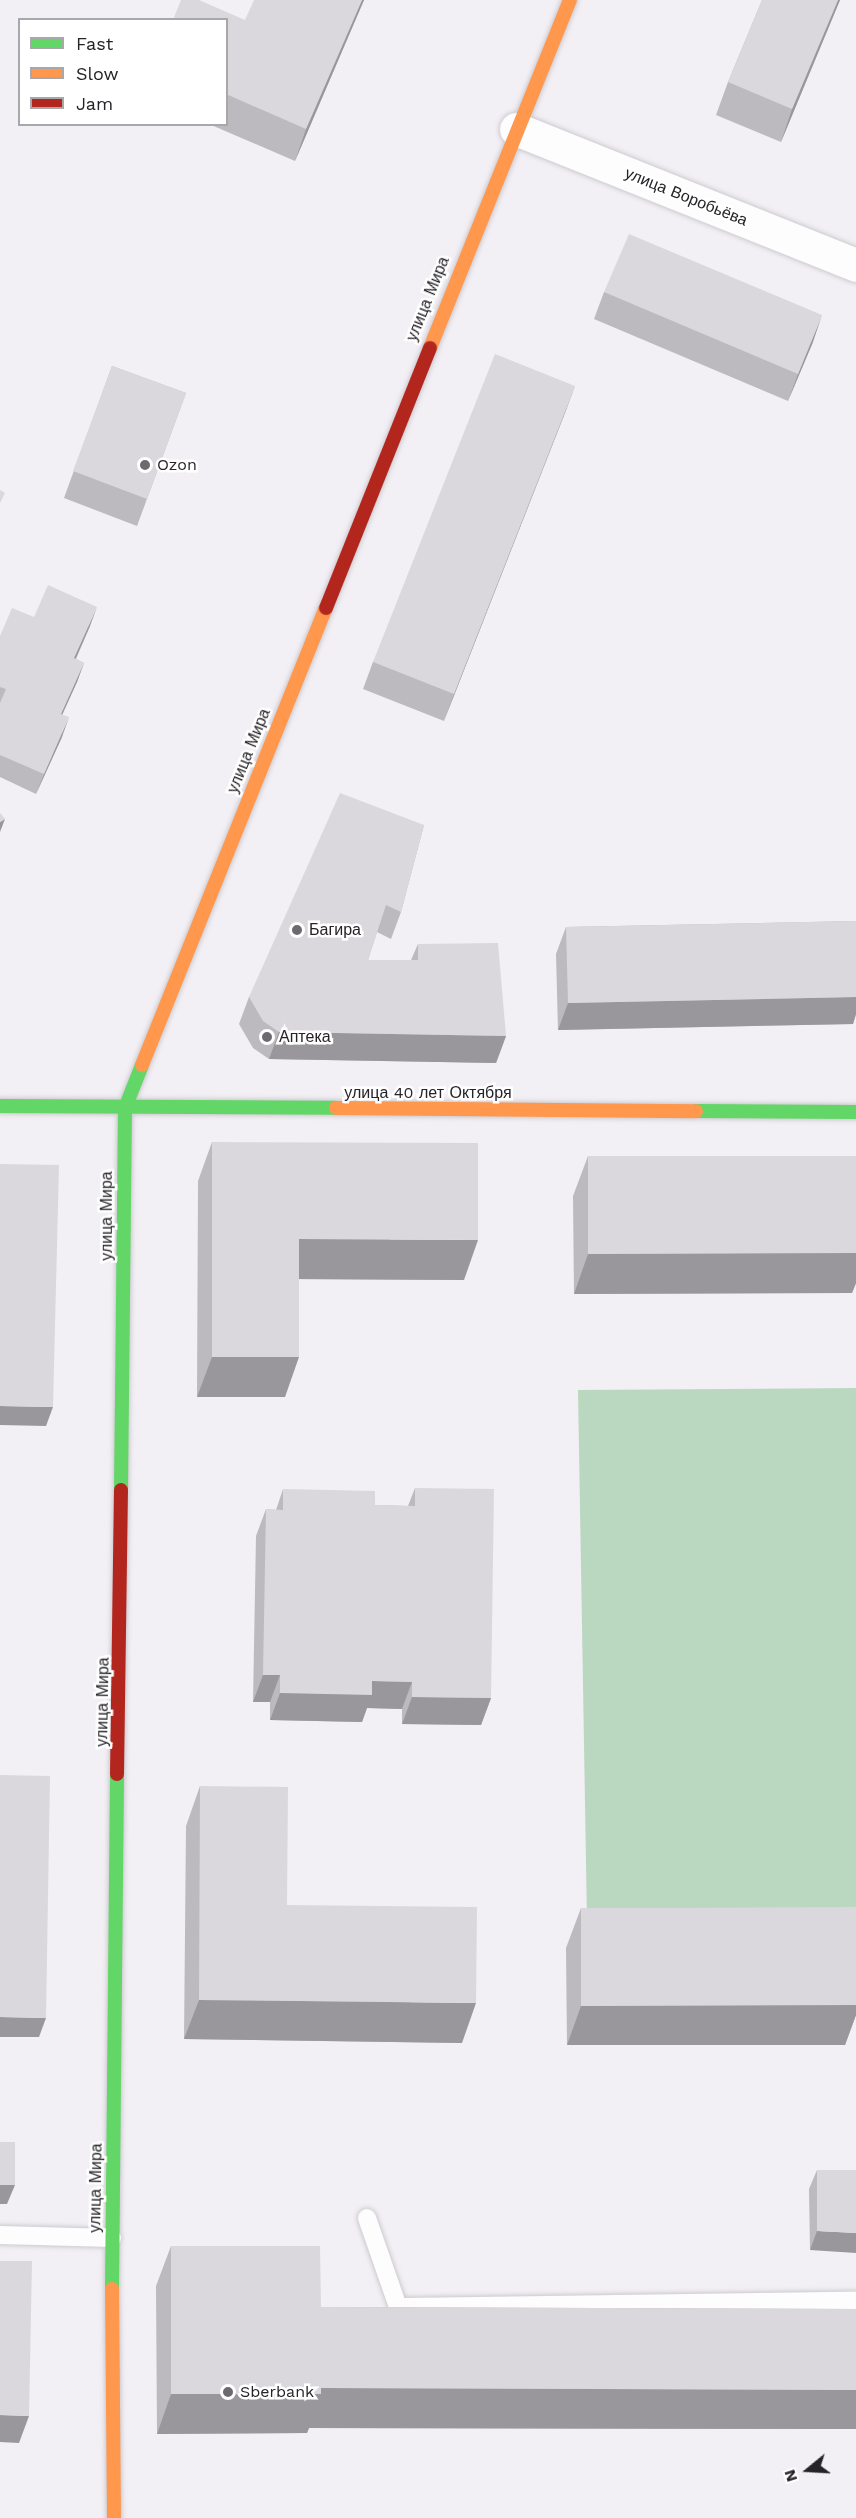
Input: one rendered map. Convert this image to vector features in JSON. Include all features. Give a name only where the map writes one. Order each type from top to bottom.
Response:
[{"type":"street","name":"улица Мира","points":[[114,2518],[112,2238],[125,1108],[516,129],[570,0]]},
{"type":"street","name":"улица Воробьёва","points":[[516,129],[856,266]]},
{"type":"street","name":"улица 40 лет Октября","points":[[0,1106],[856,1112]]},
{"type":"lane","points":[[368,2218],[398,2307],[856,2301]]},
{"type":"lane","points":[[0,2235],[112,2238]]},
{"type":"green space","points":[[856,1388],[856,1921],[587,1920],[578,1390]]},
{"type":"building","points":[[181,0],[199,0],[245,20],[254,0],[362,0],[306,129],[228,95],[228,18],[174,18]]},
{"type":"building","points":[[762,0],[838,0],[792,109],[728,82]]},
{"type":"building","points":[[629,234],[822,315],[798,374],[604,292]]},
{"type":"building","points":[[495,354],[575,386],[454,694],[373,662]]},
{"type":"building","points":[[112,366],[186,393],[147,499],[73,471]]},
{"type":"building","points":[[0,490],[5,493],[0,503]]},
{"type":"building","points":[[48,585],[97,607],[74,658],[84,663],[61,714],[69,717],[44,774],[0,755],[0,703],[6,689],[0,687],[0,636],[12,608],[34,617]]},
{"type":"building","points":[[340,793],[424,825],[401,912],[386,905],[368,960],[418,960],[418,944],[498,943],[506,1036],[279,1032],[263,1021],[249,997]]},
{"type":"building","points":[[856,921],[856,997],[568,1003],[566,927]]},
{"type":"building","points":[[212,1142],[478,1143],[478,1240],[299,1239],[299,1357],[212,1357]]},
{"type":"building","points":[[588,1156],[856,1156],[856,1253],[588,1254]]},
{"type":"building","points":[[0,1164],[59,1165],[53,1407],[0,1406]]},
{"type":"building","points":[[415,1488],[494,1489],[491,1698],[412,1697],[412,1682],[372,1681],[372,1695],[280,1693],[280,1675],[263,1675],[266,1509],[283,1510],[283,1489],[375,1491],[375,1505],[415,1506]]},
{"type":"building","points":[[0,1775],[50,1776],[46,2018],[0,2017]]},
{"type":"building","points":[[200,1786],[288,1787],[287,1905],[477,1907],[476,2003],[199,2000]]},
{"type":"building","points":[[856,1907],[856,2005],[581,2006],[581,1908]]},
{"type":"building","points":[[0,2142],[15,2142],[15,2185],[0,2185]]},
{"type":"building","points":[[817,2170],[856,2170],[856,2233],[817,2231]]},
{"type":"building","points":[[171,2246],[320,2246],[321,2307],[856,2309],[856,2390],[321,2388],[321,2394],[171,2394]]},
{"type":"building","points":[[0,2261],[32,2261],[29,2416],[0,2415]]},
{"type":"traffic: fast","points":[[121,1490],[125,1108],[142,1065]]},
{"type":"traffic: fast","points":[[0,1106],[336,1108]]},
{"type":"traffic: fast","points":[[696,1111],[856,1112]]},
{"type":"traffic: fast","points":[[112,2289],[117,1774]]},
{"type":"traffic: slow","points":[[430,348],[570,0]]},
{"type":"traffic: slow","points":[[142,1065],[326,608]]},
{"type":"traffic: slow","points":[[336,1108],[696,1111]]},
{"type":"traffic: slow","points":[[112,2289],[114,2518]]},
{"type":"traffic: jam","points":[[326,608],[430,348]]},
{"type":"traffic: jam","points":[[117,1774],[121,1490]]},
{"type":"place","name":"Ozon","points":[[145,465]]},
{"type":"place","name":"Багира","points":[[297,930]]},
{"type":"place","name":"Аптека","points":[[267,1037]]},
{"type":"place","name":"Sberbank","points":[[228,2392]]}]
